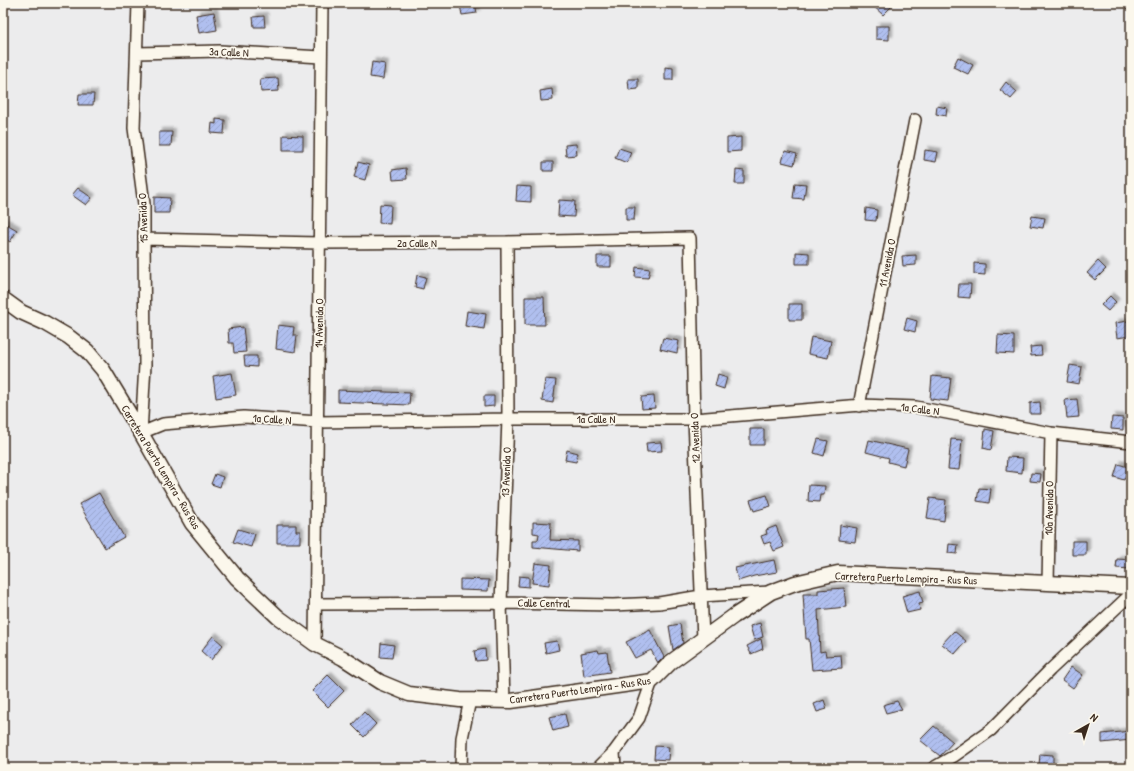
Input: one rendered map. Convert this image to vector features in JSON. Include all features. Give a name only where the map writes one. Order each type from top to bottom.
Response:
[{"type":"street","name":"15 Avenida O","points":[[138,3],[134,128],[144,204],[145,365],[141,433]]},
{"type":"street","name":"14 Avenida O","points":[[315,644],[322,3]]},
{"type":"street","name":"3a Calle N","points":[[137,53],[220,51],[321,57]]},
{"type":"street","name":"11 Avenida O","points":[[859,406],[915,120]]},
{"type":"street","name":"2a Calle N","points":[[144,239],[319,243],[507,242],[690,238]]},
{"type":"street","name":"12 Avenida O","points":[[690,238],[694,419],[703,639]]},
{"type":"street","name":"13 Avenida O","points":[[504,701],[501,602],[508,419],[507,242]]},
{"type":"street","name":"Carretera Puerto Lempira - Rus Rus","points":[[3,299],[21,312],[45,323],[69,337],[87,351],[103,370],[192,523],[237,578],[278,618],[315,644],[343,658],[380,682],[409,694],[470,700],[511,701],[652,681],[671,662],[734,616],[771,592],[795,583],[838,573],[1131,587]]},
{"type":"street","name":"1a Calle N","points":[[141,433],[163,424],[244,417],[318,422],[508,419],[694,419],[859,406],[916,407],[1051,433],[1131,442]]},
{"type":"street","name":"10a Avenida O","points":[[1048,584],[1051,433]]},
{"type":"street","name":"Calle Central","points":[[316,604],[501,602],[613,605],[659,603],[701,596],[771,592]]},
{"type":"street","points":[[933,768],[954,756],[991,730],[1050,670],[1131,594]]},
{"type":"street","points":[[598,768],[614,752],[639,718],[652,681]]},
{"type":"street","points":[[461,768],[462,738],[470,700]]},
{"type":"street","points":[[614,752],[615,768]]},
{"type":"building","points":[[475,3],[477,13],[462,15],[460,5]]},
{"type":"building","points":[[870,3],[895,3],[883,15]]},
{"type":"building","points":[[214,12],[217,30],[199,33],[196,15]]},
{"type":"building","points":[[264,16],[265,27],[254,27],[253,17]]},
{"type":"building","points":[[876,26],[889,26],[889,40],[876,39]]},
{"type":"building","points":[[958,57],[973,65],[968,74],[953,67]]},
{"type":"building","points":[[372,62],[385,64],[383,79],[370,77]]},
{"type":"building","points":[[665,67],[673,68],[673,80],[665,80]]},
{"type":"building","points":[[278,78],[279,91],[261,92],[260,79]]},
{"type":"building","points":[[628,79],[638,79],[638,89],[629,90]]},
{"type":"building","points":[[1006,82],[1017,92],[1011,99],[1000,90]]},
{"type":"building","points":[[552,89],[553,100],[541,101],[540,91]]},
{"type":"building","points":[[79,94],[94,94],[93,105],[78,105]]},
{"type":"building","points":[[937,106],[947,108],[946,116],[936,114]]},
{"type":"building","points":[[216,119],[225,120],[224,134],[211,133],[212,123],[216,124]]},
{"type":"building","points":[[159,132],[172,132],[171,146],[159,146]]},
{"type":"building","points":[[283,135],[303,136],[303,150],[283,150]]},
{"type":"building","points":[[741,137],[741,151],[727,152],[727,138]]},
{"type":"building","points":[[576,144],[577,155],[566,156],[565,145]]},
{"type":"building","points":[[619,148],[631,152],[627,163],[615,158]]},
{"type":"building","points":[[925,150],[938,152],[936,162],[924,160]]},
{"type":"building","points":[[785,151],[797,154],[794,165],[782,162]]},
{"type":"building","points":[[358,162],[369,165],[365,180],[354,177]]},
{"type":"building","points":[[543,162],[553,162],[553,171],[543,171]]},
{"type":"building","points":[[406,168],[407,179],[393,180],[392,170]]},
{"type":"building","points":[[736,170],[744,171],[744,184],[735,184]]},
{"type":"building","points":[[795,183],[806,184],[804,199],[793,198]]},
{"type":"building","points":[[517,186],[531,187],[531,202],[516,201]]},
{"type":"building","points":[[78,188],[92,198],[86,205],[72,195]]},
{"type":"building","points":[[154,197],[170,198],[169,213],[154,213]]},
{"type":"building","points":[[559,200],[575,201],[574,217],[558,216]]},
{"type":"building","points":[[380,204],[391,205],[390,224],[379,223]]},
{"type":"building","points":[[626,207],[635,207],[634,220],[626,220]]},
{"type":"building","points":[[866,208],[877,210],[876,221],[865,220]]},
{"type":"building","points":[[1032,216],[1045,218],[1043,228],[1030,226]]},
{"type":"building","points":[[3,222],[17,230],[10,242],[3,237]]},
{"type":"building","points":[[796,252],[809,253],[809,264],[796,264]]},
{"type":"building","points":[[916,255],[916,265],[903,266],[902,256]]},
{"type":"building","points":[[597,256],[611,256],[611,267],[597,267]]},
{"type":"building","points":[[1098,261],[1106,269],[1095,280],[1087,273]]},
{"type":"building","points":[[974,263],[985,264],[985,275],[974,274]]},
{"type":"building","points":[[636,267],[650,269],[648,278],[635,277]]},
{"type":"building","points":[[417,275],[426,277],[423,289],[415,287]]},
{"type":"building","points":[[959,284],[971,284],[970,298],[958,297]]},
{"type":"building","points":[[1110,296],[1116,302],[1108,311],[1101,305]]},
{"type":"building","points":[[525,297],[544,297],[545,325],[525,325]]},
{"type":"building","points":[[789,304],[802,304],[802,320],[789,320]]},
{"type":"building","points":[[467,311],[486,314],[484,329],[465,326]]},
{"type":"building","points":[[907,318],[917,321],[915,332],[904,329]]},
{"type":"building","points":[[1128,321],[1130,336],[1117,338],[1115,323]]},
{"type":"building","points":[[278,325],[294,327],[293,335],[297,335],[295,352],[276,349]]},
{"type":"building","points":[[243,327],[246,352],[234,353],[233,343],[229,343],[228,329]]},
{"type":"building","points":[[998,335],[1014,336],[1014,354],[997,353]]},
{"type":"building","points":[[811,337],[831,341],[828,358],[808,354]]},
{"type":"building","points":[[663,338],[679,341],[677,353],[660,349]]},
{"type":"building","points":[[1041,346],[1042,355],[1031,356],[1030,347]]},
{"type":"building","points":[[244,356],[257,356],[257,367],[245,366]]},
{"type":"building","points":[[1070,365],[1082,367],[1079,384],[1067,382]]},
{"type":"building","points":[[232,373],[236,395],[216,398],[213,376]]},
{"type":"building","points":[[718,374],[727,377],[724,389],[715,386]]},
{"type":"building","points":[[932,376],[951,378],[948,401],[930,399]]},
{"type":"building","points":[[545,379],[556,380],[553,403],[542,401]]},
{"type":"building","points":[[338,390],[410,393],[409,405],[338,402]]},
{"type":"building","points":[[484,396],[494,396],[494,406],[484,407]]},
{"type":"building","points":[[654,396],[655,408],[642,409],[641,397]]},
{"type":"building","points":[[1077,399],[1079,417],[1067,418],[1065,400]]},
{"type":"building","points":[[1040,402],[1041,414],[1030,414],[1030,403]]},
{"type":"building","points":[[1112,417],[1123,418],[1123,430],[1111,429]]},
{"type":"building","points":[[750,429],[764,429],[764,445],[750,445]]},
{"type":"building","points":[[985,429],[994,431],[991,450],[983,448]]},
{"type":"building","points":[[818,439],[828,441],[824,456],[814,453]]},
{"type":"building","points":[[951,439],[962,440],[959,470],[948,469]]},
{"type":"building","points":[[869,440],[908,449],[904,466],[888,462],[889,458],[866,452]]},
{"type":"building","points":[[661,442],[662,451],[647,452],[646,443]]},
{"type":"building","points":[[567,450],[578,453],[576,462],[565,460]]},
{"type":"building","points":[[1007,457],[1023,458],[1022,473],[1006,471]]},
{"type":"building","points":[[1118,464],[1128,467],[1124,480],[1114,477]]},
{"type":"building","points":[[1031,473],[1041,474],[1040,482],[1030,481]]},
{"type":"building","points":[[215,474],[223,477],[220,487],[211,484]]},
{"type":"building","points":[[809,485],[825,486],[824,495],[820,495],[819,502],[808,501]]},
{"type":"building","points":[[979,488],[991,489],[989,503],[977,501]]},
{"type":"building","points":[[99,493],[124,537],[105,548],[79,504]]},
{"type":"building","points":[[767,495],[771,506],[754,511],[750,500]]},
{"type":"building","points":[[930,498],[946,500],[944,521],[927,518]]},
{"type":"building","points":[[533,522],[551,523],[550,540],[578,541],[578,551],[533,547],[533,540],[538,540],[539,534],[533,533]]},
{"type":"building","points":[[277,525],[296,525],[296,531],[300,531],[300,543],[277,543]]},
{"type":"building","points":[[840,525],[857,528],[855,542],[839,540]]},
{"type":"building","points":[[776,526],[784,547],[774,551],[770,542],[764,544],[761,536],[767,534],[766,530]]},
{"type":"building","points":[[238,529],[255,534],[251,547],[233,542]]},
{"type":"building","points":[[1072,541],[1086,541],[1086,555],[1072,555]]},
{"type":"building","points":[[949,544],[958,545],[957,554],[948,553]]},
{"type":"building","points":[[1117,559],[1131,560],[1130,569],[1116,568]]},
{"type":"building","points":[[774,560],[777,572],[754,576],[738,581],[735,568]]},
{"type":"building","points":[[535,563],[551,565],[549,585],[532,583]]},
{"type":"building","points":[[519,576],[529,577],[529,587],[518,586]]},
{"type":"building","points":[[460,579],[489,580],[488,591],[460,590]]},
{"type":"building","points":[[844,588],[846,607],[818,610],[820,652],[825,651],[826,656],[841,655],[842,668],[812,670],[809,639],[806,639],[803,594],[818,594],[818,590]]},
{"type":"building","points":[[920,591],[923,603],[919,604],[920,610],[907,613],[902,596]]},
{"type":"building","points":[[760,623],[763,637],[754,640],[750,626]]},
{"type":"building","points":[[680,624],[683,643],[673,650],[669,626]]},
{"type":"building","points":[[650,630],[664,657],[658,663],[651,650],[635,658],[626,642]]},
{"type":"building","points":[[954,631],[966,641],[955,654],[942,644]]},
{"type":"building","points":[[213,636],[223,645],[211,660],[201,651]]},
{"type":"building","points":[[761,639],[763,649],[751,654],[747,646]]},
{"type":"building","points":[[557,641],[559,650],[546,653],[544,643]]},
{"type":"building","points":[[381,643],[394,645],[392,658],[380,657]]},
{"type":"building","points":[[485,649],[486,660],[476,661],[474,651]]},
{"type":"building","points":[[598,650],[599,653],[607,652],[610,672],[584,676],[581,653]]},
{"type":"building","points":[[1071,667],[1083,675],[1073,688],[1062,680]]},
{"type":"building","points":[[328,675],[344,691],[328,707],[312,691]]},
{"type":"building","points":[[824,700],[827,709],[817,712],[814,704]]},
{"type":"building","points":[[897,701],[902,709],[886,713],[883,705]]},
{"type":"building","points":[[364,712],[376,724],[364,737],[352,725]]},
{"type":"building","points":[[565,714],[568,727],[553,731],[549,717]]},
{"type":"building","points":[[934,726],[953,742],[940,756],[920,740]]},
{"type":"building","points":[[1131,731],[1131,740],[1102,743],[1102,734]]},
{"type":"building","points":[[655,746],[669,747],[668,760],[654,759]]},
{"type":"building","points":[[1040,754],[1053,755],[1053,766],[1039,765]]}]
